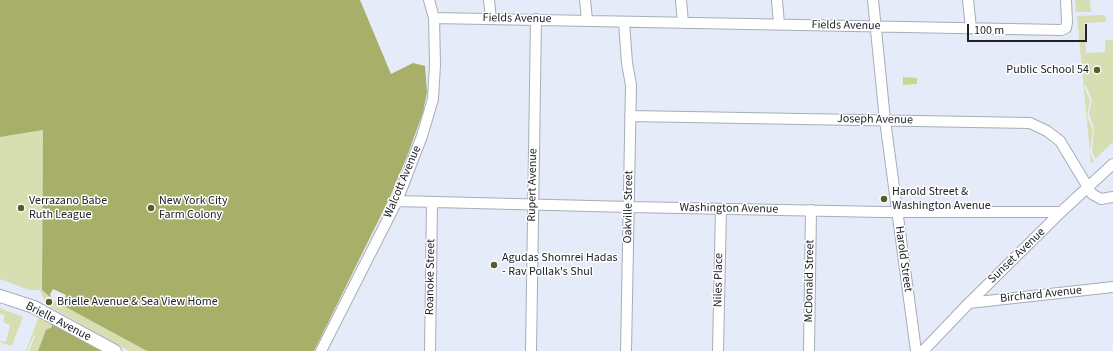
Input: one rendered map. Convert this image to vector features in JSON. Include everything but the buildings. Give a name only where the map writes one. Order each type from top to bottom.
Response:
[{"type":"street","name":"Walcott Avenue","points":[[321,351],[397,201],[422,136],[433,99],[435,57],[434,18],[429,0]]},
{"type":"street","points":[[489,0],[491,19]]},
{"type":"street","points":[[585,0],[587,20]]},
{"type":"street","points":[[681,0],[683,22]]},
{"type":"street","points":[[777,0],[779,24]]},
{"type":"street","name":"Harold Street","points":[[873,0],[896,212],[916,351]]},
{"type":"street","points":[[968,0],[971,28]]},
{"type":"street","name":"Fields Avenue","points":[[434,18],[1061,30],[1066,28],[1066,0]]},
{"type":"street","name":"Rupert Avenue","points":[[531,351],[536,19]]},
{"type":"street","name":"Oakville Street","points":[[624,22],[627,63],[631,85],[626,351]]},
{"type":"street","name":"Joseph Avenue","points":[[630,116],[1030,123],[1047,131],[1060,140],[1087,188]]},
{"type":"street","name":"Sunset Avenue","points":[[923,351],[1061,212],[1113,164]]},
{"type":"street","points":[[1087,188],[1097,198],[1101,199],[1113,197]]},
{"type":"street","name":"Washington Avenue","points":[[397,201],[432,203],[896,212],[1061,212]]},
{"type":"street","name":"Roanoke Street","points":[[430,351],[432,203]]},
{"type":"street","name":"Niles Place","points":[[718,351],[720,209]]},
{"type":"street","name":"McDonald Street","points":[[809,351],[811,210]]},
{"type":"street","name":"Birchard Avenue","points":[[969,303],[1113,287]]},
{"type":"street","name":"Brielle Avenue","points":[[0,296],[34,307],[115,351]]},
{"type":"shaded area","name":"New York City Farm Colony","points":[[0,0],[360,0],[391,74],[413,63],[425,66],[427,92],[423,112],[408,154],[390,197],[314,351],[147,351],[62,305],[66,295],[53,289],[50,294],[51,297],[42,290],[43,130],[0,137]]},
{"type":"shaded area","points":[[1075,0],[1090,0],[1091,12],[1076,12]]},
{"type":"shaded area","name":"Public School 54","points":[[1105,15],[1106,22],[1084,23],[1086,53],[1105,52],[1105,40],[1113,40],[1113,142],[1095,159],[1092,151],[1094,128],[1089,113],[1092,100],[1086,86],[1084,86],[1090,101],[1087,115],[1093,131],[1090,150],[1094,161],[1091,164],[1077,16]]},
{"type":"shaded area","points":[[903,77],[917,78],[917,84],[903,85]]},
{"type":"shaded area","name":"Verrazano Babe Ruth League","points":[[43,130],[42,290],[53,298],[53,300],[147,351],[129,351],[49,306],[44,300],[40,290],[29,290],[0,279],[0,137]]},
{"type":"shaded area","points":[[0,308],[23,317],[11,346],[0,342],[6,342],[10,325],[3,322],[5,315],[0,314]]},
{"type":"shaded area","points":[[39,316],[51,322],[52,327],[46,330],[38,351],[29,351],[35,336],[34,335],[26,351]]},
{"type":"shaded area","points":[[51,322],[105,351],[38,351],[46,330],[52,327]]},
{"type":"place","name":"Public School 54","points":[[1097,70]]},
{"type":"place","name":"Harold Street & Washington Avenue","points":[[884,199]]},
{"type":"place","name":"Verrazano Babe Ruth League","points":[[21,208]]},
{"type":"place","name":"New York City Farm Colony","points":[[151,208]]},
{"type":"place","name":"Agudas Shomrei Hadas - Rav Pollak's Shul","points":[[494,265]]},
{"type":"place","name":"Brielle Avenue & Sea View Home","points":[[49,302]]}]
